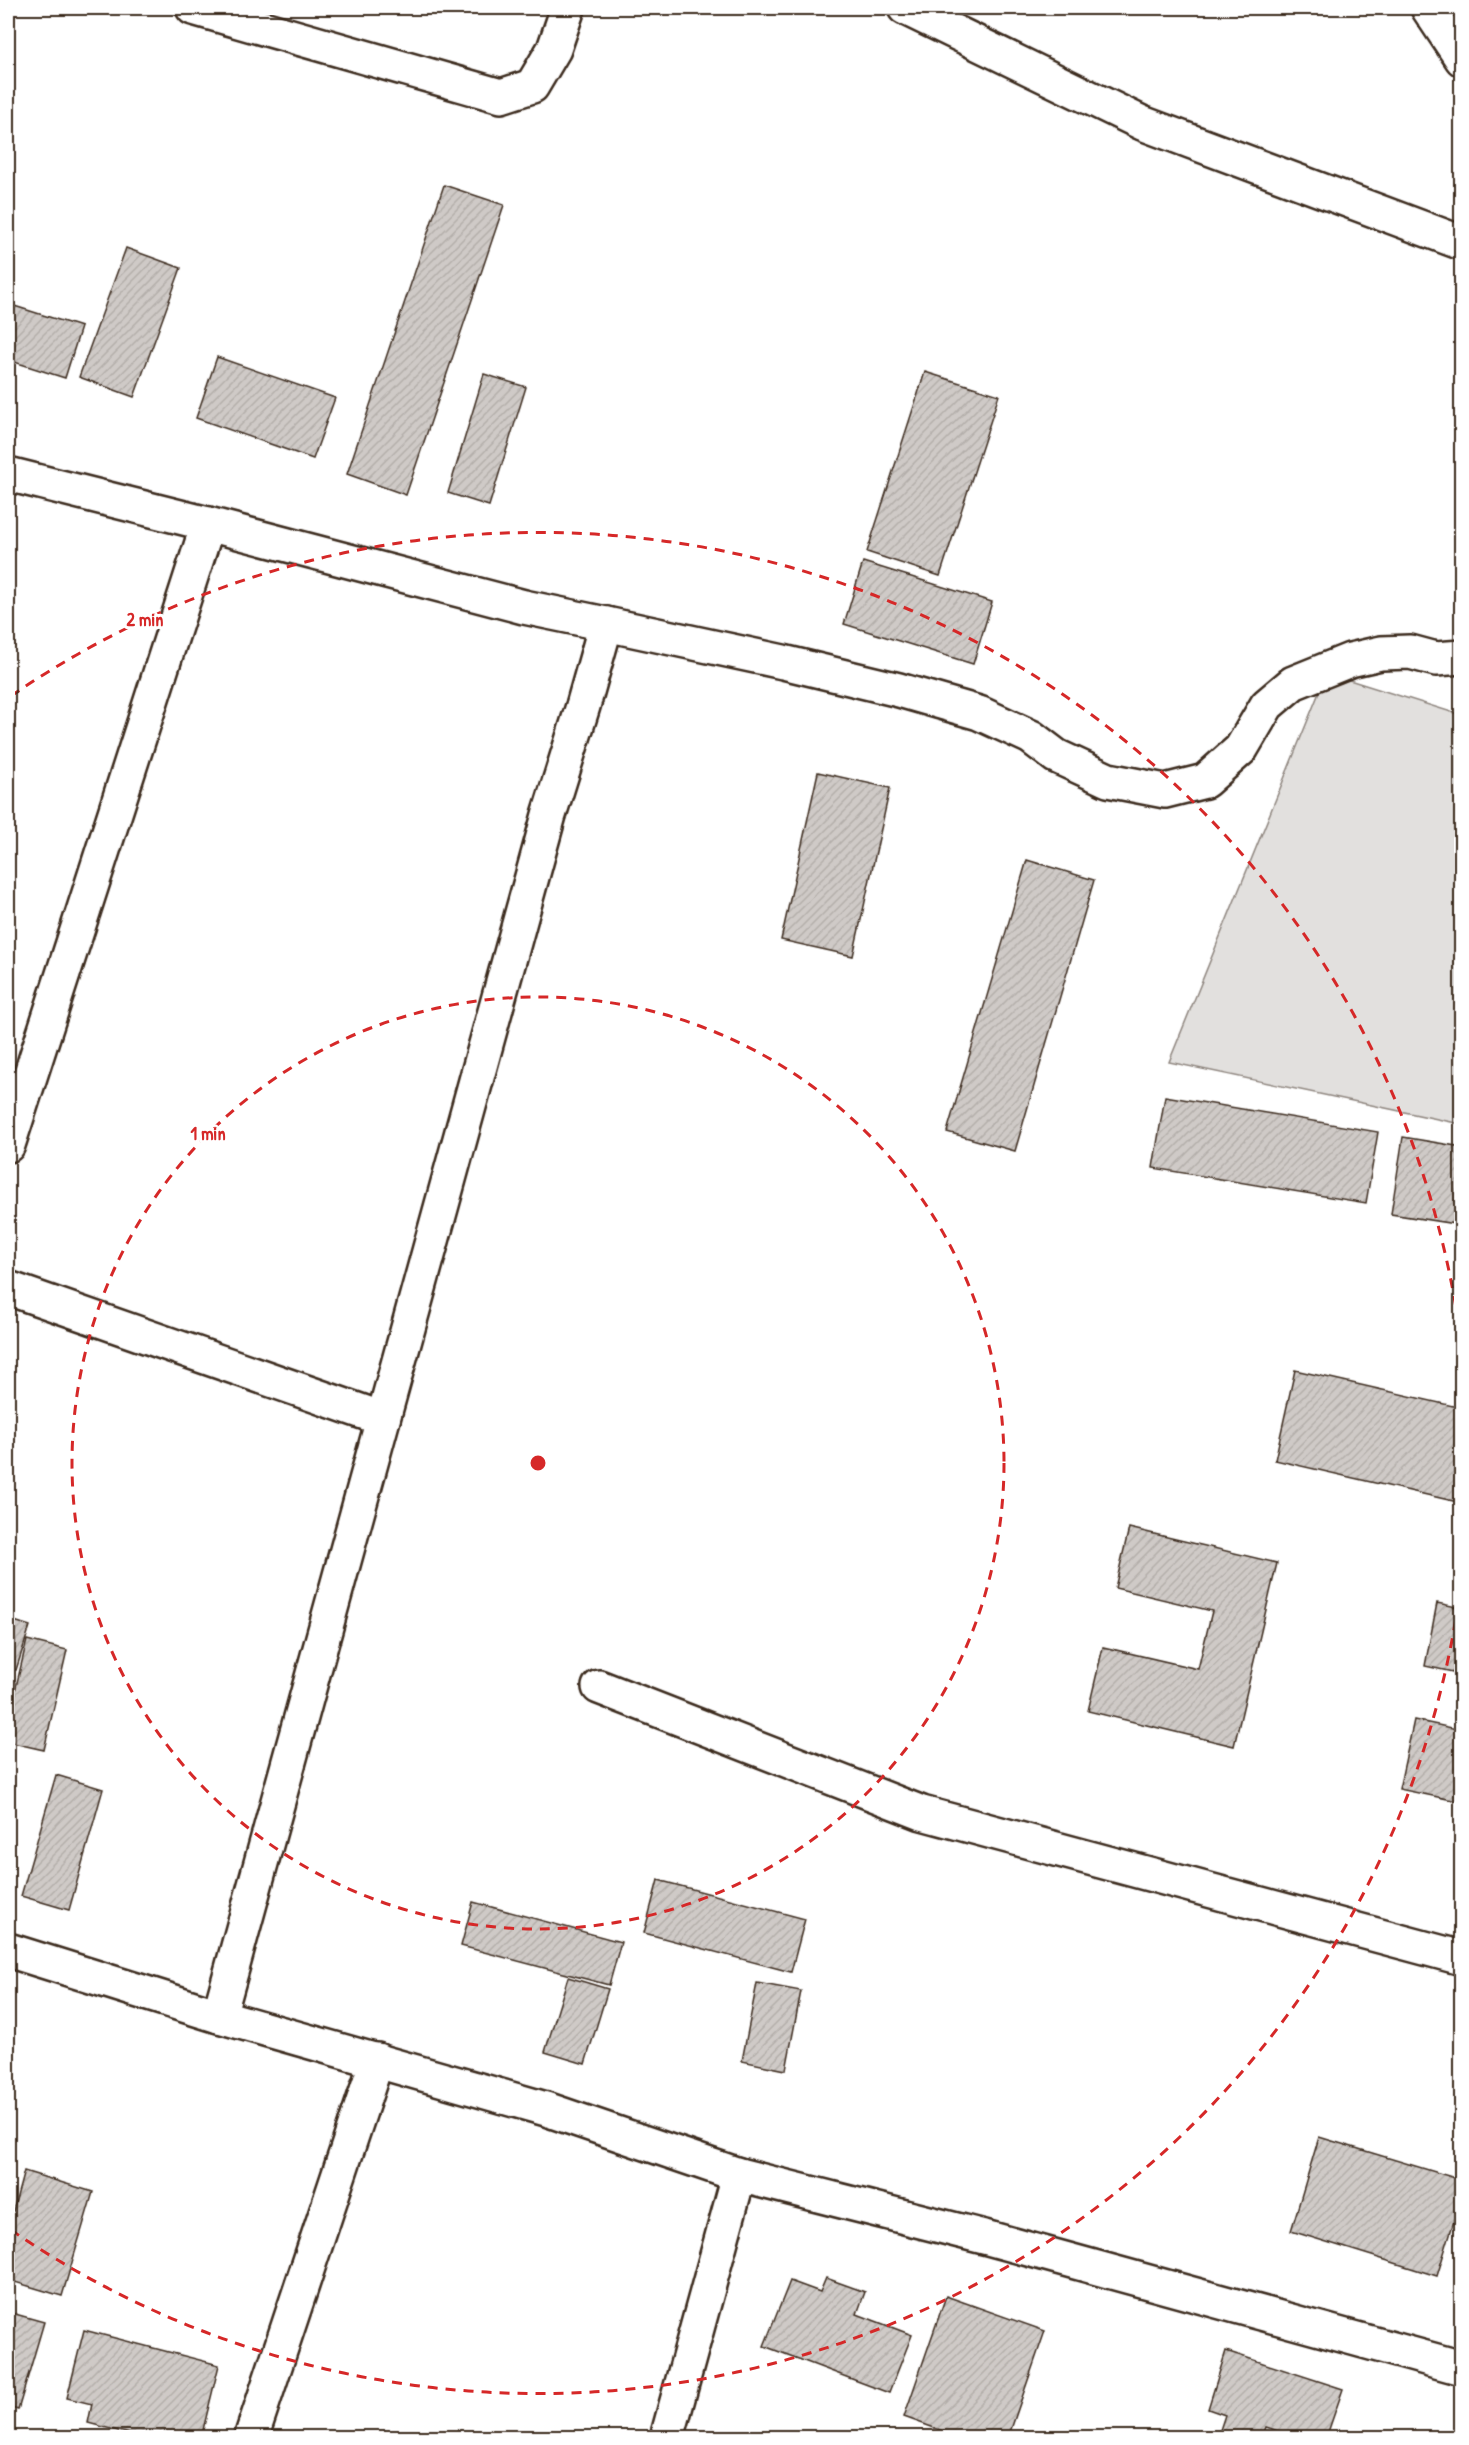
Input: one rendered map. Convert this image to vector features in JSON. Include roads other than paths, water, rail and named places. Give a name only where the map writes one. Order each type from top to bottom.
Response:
[{"type":"street","points":[[193,8],[501,96],[532,86],[554,49],[568,8]]},
{"type":"street","points":[[905,8],[1142,123],[1461,243]]},
{"type":"street","points":[[1428,8],[1460,53]]},
{"type":"street","points":[[8,474],[208,524],[524,608],[783,662],[899,690],[979,712],[1031,737],[1056,756],[1108,780],[1165,791],[1205,781],[1241,749],[1267,705],[1293,683],[1350,660],[1381,653],[1410,652],[1436,659],[1461,657]]},
{"type":"street","points":[[8,1145],[208,524]]},
{"type":"street","points":[[219,2016],[549,815],[584,706],[606,624]]},
{"type":"street","points":[[8,1288],[383,1419]]},
{"type":"street","points":[[599,1687],[922,1813],[1461,1958]]},
{"type":"street","points":[[8,1950],[219,2016],[546,2109],[739,2175],[988,2238],[1461,2368]]},
{"type":"street","points":[[251,2438],[376,2060]]},
{"type":"street","points":[[667,2438],[739,2175]]}]
